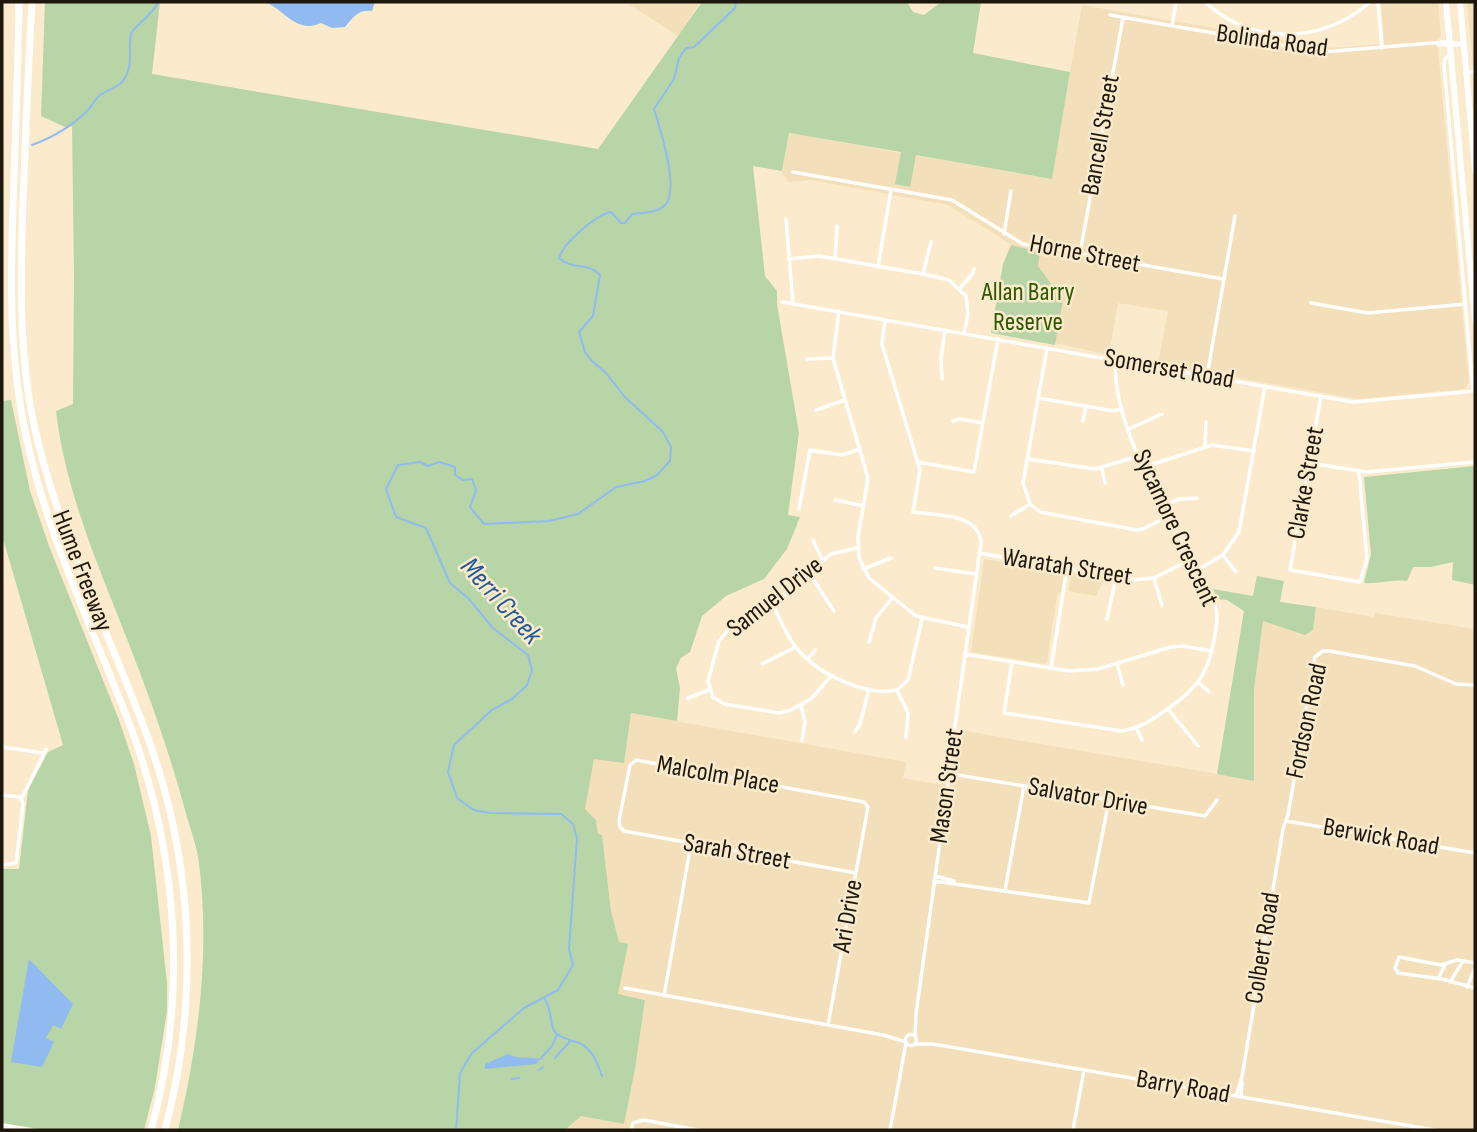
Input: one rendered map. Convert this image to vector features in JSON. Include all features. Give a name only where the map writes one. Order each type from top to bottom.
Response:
[{"type":"highway","name":"Hume Freeway","points":[[19,2],[10,277],[12,338],[22,413],[32,463],[50,522],[142,760],[159,822],[170,891],[174,966],[172,1016],[163,1080],[151,1130]]},
{"type":"highway","name":"Hume Freeway","points":[[32,2],[21,278],[25,368],[34,422],[53,495],[149,740],[176,841],[187,933],[187,989],[178,1071],[164,1130]]},
{"type":"highway","points":[[1446,2],[1470,304],[1475,320]]},
{"type":"highway","points":[[1460,2],[1475,172]]},
{"type":"street","points":[[1171,26],[1175,2]]},
{"type":"street","points":[[1205,2],[1229,20],[1245,27],[1283,35],[1327,29],[1351,17],[1370,2]]},
{"type":"street","points":[[1378,2],[1382,48]]},
{"type":"street","name":"Bolinda Road","points":[[1110,15],[1323,52],[1464,44]]},
{"type":"street","name":"Bancell Street","points":[[1080,253],[1123,17]]},
{"type":"street","points":[[1450,54],[1444,59],[1444,65],[1454,179],[1470,304],[1474,391]]},
{"type":"street","points":[[1466,72],[1475,72]]},
{"type":"street","name":"Horne Street","points":[[793,172],[952,200],[1023,244],[1223,279]]},
{"type":"street","points":[[1454,179],[1462,178]]},
{"type":"street","points":[[878,267],[891,189]]},
{"type":"street","points":[[1004,234],[1011,191]]},
{"type":"street","points":[[1207,376],[1235,216]]},
{"type":"street","points":[[786,219],[793,303]]},
{"type":"street","points":[[835,259],[837,226]]},
{"type":"street","points":[[923,274],[931,242]]},
{"type":"street","points":[[789,259],[814,255],[949,280],[966,296],[968,306],[964,334]]},
{"type":"street","points":[[960,288],[974,269]]},
{"type":"street","name":"Somerset Road","points":[[782,302],[1360,402],[1474,391]]},
{"type":"street","points":[[1311,303],[1368,313],[1470,304]]},
{"type":"street","points":[[839,311],[833,358],[868,478],[857,548],[863,569],[869,578],[892,598],[922,619],[968,627]]},
{"type":"street","points":[[885,320],[882,344],[920,470],[914,512],[973,524],[980,534],[979,553]]},
{"type":"street","points":[[942,379],[941,359],[945,330]]},
{"type":"street","points":[[918,462],[974,472],[998,339]]},
{"type":"street","points":[[1047,348],[1023,483],[1030,503],[1040,512],[1137,530],[1167,517]]},
{"type":"street","points":[[807,359],[833,358]]},
{"type":"street","name":"Sycamore Crescent","points":[[1116,360],[1114,379],[1143,467],[1161,506],[1212,597],[1216,612],[1212,652],[1208,668],[1199,683],[1168,709],[1137,729]]},
{"type":"street","points":[[1472,370],[1475,376]]},
{"type":"street","points":[[1197,570],[1223,555],[1239,532],[1265,386]]},
{"type":"street","name":"Clarke Street","points":[[1321,396],[1290,570],[1360,582],[1367,559],[1359,472]]},
{"type":"street","points":[[1038,398],[1114,411],[1122,408]]},
{"type":"street","points":[[816,410],[845,400]]},
{"type":"street","points":[[1083,421],[1086,407]]},
{"type":"street","points":[[1129,429],[1162,414]]},
{"type":"street","points":[[953,421],[960,419],[983,423]]},
{"type":"street","points":[[1205,447],[1206,422]]},
{"type":"street","points":[[1143,467],[1205,447],[1219,445],[1254,450]]},
{"type":"street","points":[[799,509],[810,450],[842,455],[860,449]]},
{"type":"street","points":[[1028,459],[1102,469],[1139,456]]},
{"type":"street","points":[[1309,463],[1359,472],[1475,462]]},
{"type":"street","points":[[1102,469],[1105,483]]},
{"type":"street","points":[[1161,506],[1180,499],[1197,498]]},
{"type":"street","points":[[835,500],[864,506]]},
{"type":"street","points":[[1011,516],[1030,503]]},
{"type":"street","points":[[813,540],[822,559]]},
{"type":"street","name":"Samuel Drive","points":[[709,690],[710,673],[724,632],[739,620],[773,605],[822,559],[857,548]]},
{"type":"street","name":"Waratah Street","points":[[979,553],[1133,580],[1154,578],[1191,559]]},
{"type":"street","name":"Mason Street","points":[[914,1044],[915,1019],[949,777],[952,774],[950,761],[979,553]]},
{"type":"street","points":[[1223,555],[1236,572]]},
{"type":"street","points":[[863,569],[891,558]]},
{"type":"street","points":[[935,568],[976,574]]},
{"type":"street","points":[[1051,668],[1068,568]]},
{"type":"street","points":[[809,573],[834,611]]},
{"type":"street","points":[[1107,618],[1116,577]]},
{"type":"street","points":[[1154,578],[1163,605]]},
{"type":"street","points":[[869,642],[876,618],[892,598]]},
{"type":"street","points":[[773,605],[796,647],[808,659],[846,684],[887,691],[897,690],[908,680],[922,619]]},
{"type":"street","points":[[965,654],[1085,672],[1171,647],[1182,646],[1212,652]]},
{"type":"street","points":[[762,663],[796,647]]},
{"type":"street","points":[[808,659],[815,650]]},
{"type":"street","name":"Fordson Road","points":[[1286,821],[1314,662],[1320,652],[1329,651],[1415,666],[1452,684],[1474,684]]},
{"type":"street","points":[[1012,662],[1004,713],[1104,730],[1122,732],[1137,729],[1142,740]]},
{"type":"street","points":[[1117,664],[1123,685]]},
{"type":"street","points":[[688,698],[709,690],[713,697],[724,704],[773,712],[791,710],[811,699],[832,675]]},
{"type":"street","points":[[1199,683],[1209,692]]},
{"type":"street","points":[[855,732],[870,689]]},
{"type":"street","points":[[897,690],[908,713],[906,737]]},
{"type":"street","points":[[801,705],[805,722],[802,741]]},
{"type":"street","points":[[1168,709],[1198,746]]},
{"type":"street","points":[[2,747],[45,751],[21,797],[23,804],[16,863],[2,865]]},
{"type":"street","name":"Malcolm Place","points":[[620,827],[629,765],[636,760],[864,802],[868,807]]},
{"type":"street","name":"Salvator Drive","points":[[952,774],[1205,816],[1217,800]]},
{"type":"street","points":[[1005,890],[1024,786]]},
{"type":"street","points":[[2,795],[21,797]]},
{"type":"street","points":[[934,878],[1089,903],[1109,800]]},
{"type":"street","name":"Ari Drive","points":[[828,1025],[868,807]]},
{"type":"street","name":"Berwick Road","points":[[1286,821],[1475,853]]},
{"type":"street","name":"Colbert Road","points":[[1238,1097],[1286,821]]},
{"type":"street","name":"Sarah Street","points":[[620,827],[624,831],[856,873]]},
{"type":"street","points":[[664,996],[691,844]]},
{"type":"street","points":[[1467,987],[1475,966],[1463,961],[1455,960],[1446,964],[1399,957],[1397,959],[1395,968],[1398,972],[1438,979],[1467,987],[1475,988]]},
{"type":"street","points":[[1450,982],[1463,961]]},
{"type":"street","points":[[1438,979],[1446,964]]},
{"type":"street","points":[[625,988],[883,1035],[906,1042],[890,1130]]},
{"type":"street","name":"Mason Street","points":[[906,1042],[915,1019]]},
{"type":"street","points":[[883,1035],[908,1035]]},
{"type":"street","name":"Barry Road","points":[[908,1035],[933,1044]]},
{"type":"street","name":"Barry Road","points":[[906,1042],[933,1044],[1433,1130]]},
{"type":"street","points":[[902,1065],[914,1044]]},
{"type":"street","points":[[1073,1130],[1084,1070]]},
{"type":"street","points":[[631,1130],[633,1123],[644,1120],[698,1130]]},
{"type":"street","points":[[2,1125],[32,1130]]},
{"type":"shaded area","points":[[625,2],[700,2],[678,36]]},
{"type":"shaded area","points":[[1381,2],[1438,2],[1441,36],[1437,39],[1469,383],[1464,389],[1358,399],[1158,364],[1168,311],[1118,303],[1109,355],[1055,343],[1063,299],[1036,266],[1039,252],[1012,245],[948,205],[811,180],[789,182],[782,174],[789,133],[901,153],[896,184],[909,187],[915,155],[1051,179],[1082,5],[1328,48],[1384,44]]},
{"type":"shaded area","points":[[1467,2],[1475,2],[1475,76],[1474,76]]},
{"type":"shaded area","points":[[984,559],[1034,567],[1037,571],[1038,566],[1064,572],[1045,664],[971,652]]},
{"type":"shaded area","points":[[1073,574],[1104,580],[1096,596],[1068,591]]},
{"type":"shaded area","points":[[1316,607],[1374,617],[1375,613],[1475,629],[1475,1130],[565,1130],[581,1116],[624,1124],[635,1069],[645,1000],[618,994],[627,944],[619,942],[611,911],[602,835],[598,834],[596,820],[585,809],[594,758],[624,763],[631,713],[906,762],[903,778],[942,785],[946,759],[955,760],[959,730],[1253,780],[1254,688],[1263,621],[1313,630]]},
{"type":"green space","points":[[45,2],[160,2],[152,74],[598,149],[702,2],[907,2],[913,12],[924,15],[941,2],[981,2],[973,53],[1070,72],[1052,179],[916,155],[910,187],[895,184],[901,152],[789,133],[782,171],[753,166],[765,276],[777,291],[799,433],[788,515],[800,517],[787,549],[764,579],[726,596],[702,616],[690,652],[681,658],[676,668],[680,688],[677,721],[631,713],[624,763],[594,759],[585,809],[596,820],[598,834],[602,835],[611,911],[619,942],[628,944],[618,994],[645,1000],[624,1124],[581,1116],[565,1130],[178,1130],[192,1062],[201,994],[203,925],[198,856],[158,723],[84,527],[60,440],[56,411],[73,404],[72,126],[67,128],[41,116]]},
{"type":"green space","name":"Allan Barry Reserve","points":[[1011,245],[1040,252],[1038,266],[1063,300],[1055,345],[991,333],[1003,264]]},
{"type":"green space","points":[[11,400],[30,491],[49,546],[119,720],[134,764],[151,836],[167,983],[167,1011],[155,1087],[144,1130],[45,1130],[2,1123],[2,869],[19,869],[28,790],[48,752],[63,745],[2,535],[2,401]]},
{"type":"green space","points":[[1475,466],[1475,585],[1452,580],[1453,562],[1431,567],[1413,567],[1407,581],[1364,583],[1371,554],[1364,477]]},
{"type":"green space","points":[[1257,576],[1284,581],[1280,602],[1316,607],[1313,630],[1305,635],[1263,621],[1254,689],[1254,781],[1217,774],[1244,611],[1227,600],[1218,599],[1213,589],[1253,596]]},
{"type":"water","points":[[266,2],[375,2],[372,11],[360,13],[345,27],[332,28],[321,23],[313,26],[298,24]]},
{"type":"water","points":[[29,959],[73,1004],[61,1029],[53,1025],[46,1038],[54,1042],[42,1067],[11,1062]]},
{"type":"water","points":[[508,1054],[540,1059],[536,1064],[485,1069],[485,1064]]},
{"type":"waterway","points":[[32,145],[68,127],[87,111],[100,95],[124,80],[129,66],[131,34],[158,2]]},
{"type":"waterway","name":"Merri Creek","points":[[456,1130],[460,1073],[472,1053],[524,1008],[558,990],[573,965],[569,949],[577,838],[573,824],[561,814],[490,813],[474,810],[457,798],[448,772],[454,745],[492,710],[512,699],[527,685],[532,670],[528,655],[493,628],[468,598],[450,583],[426,528],[396,517],[386,489],[398,465],[420,462],[428,466],[439,462],[455,467],[455,475],[463,480],[472,479],[476,490],[470,507],[484,524],[549,521],[578,514],[616,487],[645,481],[657,475],[670,461],[671,447],[663,432],[625,397],[585,352],[579,332],[593,316],[600,275],[596,271],[569,264],[559,258],[573,238],[605,214],[611,212],[621,223],[625,223],[632,214],[661,208],[669,199],[670,174],[654,109],[674,79],[679,58],[686,48],[694,47],[735,8],[736,2]]},
{"type":"waterway","points":[[544,998],[556,1033],[587,1048],[594,1056],[602,1076]]},
{"type":"waterway","points":[[540,1059],[552,1046],[557,1034]]},
{"type":"waterway","points":[[555,1058],[571,1040]]},
{"type":"waterway","points":[[539,1070],[543,1067]]},
{"type":"waterway","points":[[512,1079],[519,1078]]}]
